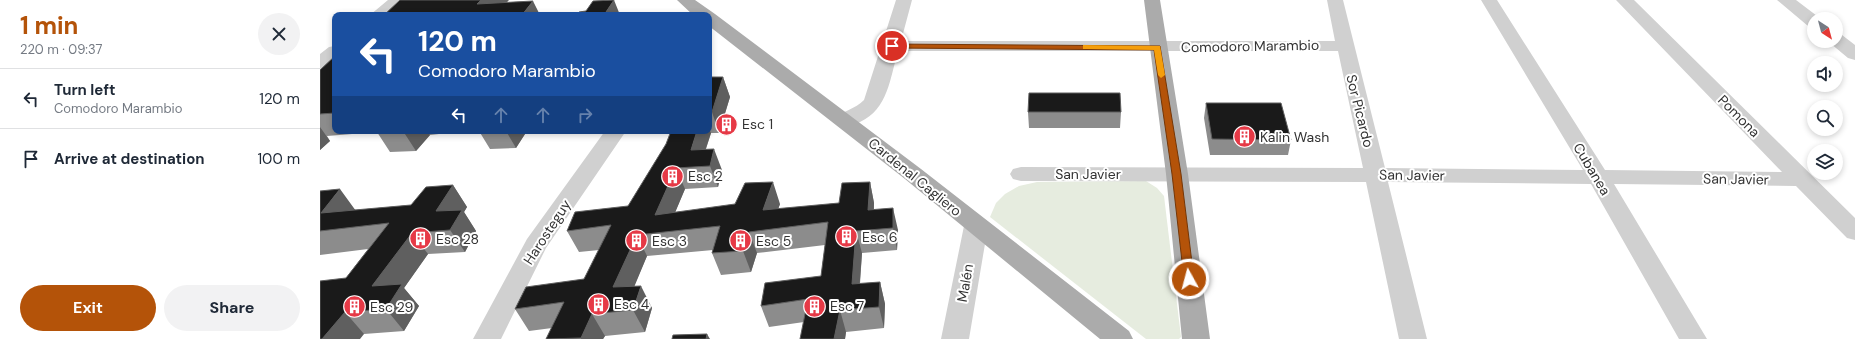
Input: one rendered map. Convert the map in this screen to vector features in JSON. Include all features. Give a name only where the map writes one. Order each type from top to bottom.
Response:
[{"type":"main road","points":[[685,0],[700,12]]},
{"type":"main road","points":[[1152,0],[1157,47],[1177,174],[1196,339]]},
{"type":"main road","name":"Cardenal Cagliero","points":[[712,20],[912,174],[1119,339]]},
{"type":"street","points":[[383,12],[398,0]]},
{"type":"street","points":[[844,121],[870,108],[874,101],[892,46],[904,0]]},
{"type":"street","name":"Sor Picardo","points":[[1335,0],[1344,46],[1376,175],[1413,339]]},
{"type":"street","name":"Cubanea","points":[[1489,0],[1598,177],[1693,339]]},
{"type":"street","name":"Pomona","points":[[1624,0],[1855,232]]},
{"type":"street","points":[[1785,0],[1807,17]]},
{"type":"street","points":[[1843,45],[1855,54]]},
{"type":"street","name":"Comodoro Marambio","points":[[892,46],[1344,46]]},
{"type":"street","points":[[320,63],[332,53]]},
{"type":"street","name":"Harosteguy","points":[[487,339],[536,245],[614,134]]},
{"type":"street","name":"San Javier","points":[[1021,174],[1376,175],[1803,179]]},
{"type":"street","name":"Malén","points":[[955,339],[976,226]]},
{"type":"shaded area","points":[[1146,181],[1157,188],[1164,196],[1181,337],[1179,339],[1146,339],[990,217],[996,203],[1005,194],[1019,186],[1037,182]]},
{"type":"building","points":[[400,0],[481,0],[477,4],[533,1],[524,12],[387,12]]},
{"type":"building","points":[[614,0],[606,12],[579,12],[586,11],[593,1]]},
{"type":"building","points":[[332,59],[332,113],[320,114],[320,70]]},
{"type":"building","points":[[712,77],[723,77],[712,112]]},
{"type":"building","points":[[1029,93],[1120,93],[1121,112],[1028,112]]},
{"type":"building","points":[[1206,103],[1281,103],[1291,140],[1212,139]]},
{"type":"building","points":[[670,134],[696,134],[691,150],[714,149],[710,166],[676,168],[655,215],[735,204],[745,183],[773,182],[763,210],[839,203],[842,183],[870,182],[868,210],[893,208],[893,228],[856,231],[852,284],[880,282],[879,307],[840,310],[834,339],[800,339],[808,299],[761,306],[765,283],[821,276],[828,222],[749,232],[743,251],[712,253],[720,226],[637,235],[613,287],[641,286],[633,310],[592,314],[581,338],[546,339],[564,302],[515,309],[526,287],[584,279],[611,225],[567,231],[575,212],[628,206],[666,144]]},
{"type":"building","points":[[453,185],[436,211],[462,210],[450,230],[412,233],[372,286],[402,284],[386,309],[345,312],[322,339],[320,339],[320,281],[346,278],[389,223],[320,231],[320,191],[340,189],[321,213],[411,205],[426,187]]},
{"type":"building","points":[[707,334],[706,339],[672,339],[673,335]]},
{"type":"slow traffic","points":[[1086,47],[1157,47],[1161,75]]},
{"type":"place","name":"Esc 1","points":[[726,124]]},
{"type":"place","name":"Kalin Wash","points":[[1245,137]]},
{"type":"place","name":"Esc 2","points":[[673,176]]},
{"type":"place","name":"Esc 6","points":[[846,237]]},
{"type":"place","name":"Esc 28","points":[[420,239]]},
{"type":"place","name":"Esc 3","points":[[636,241]]},
{"type":"place","name":"Esc 5","points":[[741,241]]},
{"type":"place","name":"Esc 4","points":[[599,304]]},
{"type":"place","name":"Esc 7","points":[[815,306]]},
{"type":"place","name":"Esc 29","points":[[355,307]]},
{"type":"route","points":[[892,46],[1157,47],[1177,174],[1189,279]]}]
